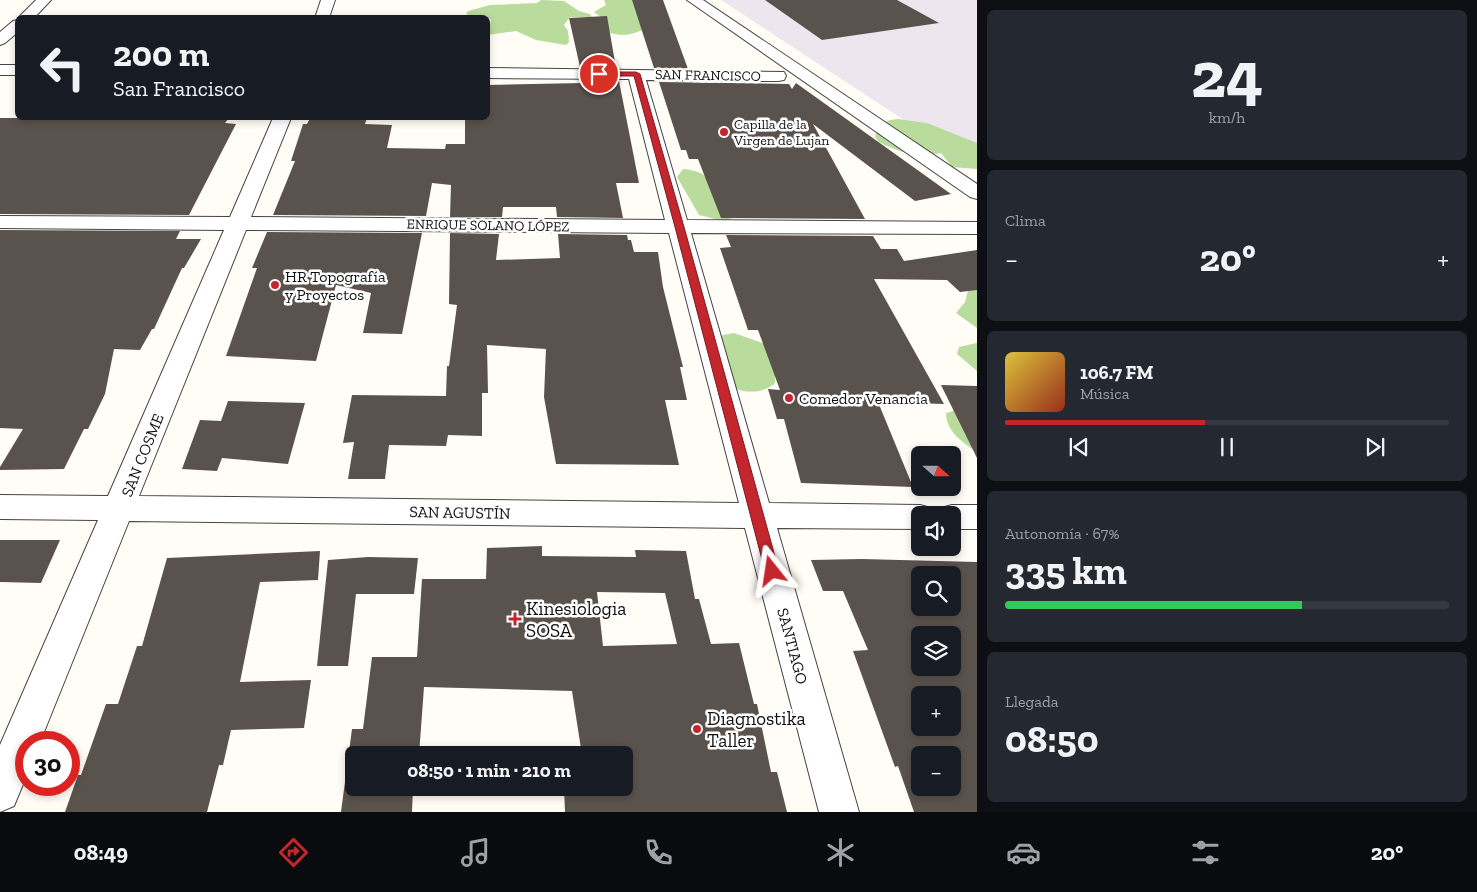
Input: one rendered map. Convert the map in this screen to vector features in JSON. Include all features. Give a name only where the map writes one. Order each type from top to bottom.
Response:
[{"type":"street","points":[[28,15],[44,0]]},
{"type":"street","points":[[323,15],[328,0]]},
{"type":"street","points":[[694,0],[977,193]]},
{"type":"street","points":[[0,40],[15,27]]},
{"type":"street","points":[[0,70],[15,70]]},
{"type":"street","name":"SAN FRANCISCO","points":[[490,73],[778,76]]},
{"type":"street","name":"SANTIAGO","points":[[636,74],[680,227],[756,516],[839,812]]},
{"type":"street","name":"SAN COSME","points":[[0,792],[281,120]]},
{"type":"street","name":"ENRIQUE SOLANO LÓPEZ","points":[[0,222],[977,228]]},
{"type":"street","name":"SAN AGUSTÍN","points":[[0,507],[911,517]]},
{"type":"street","points":[[961,517],[977,517]]},
{"type":"shaded area","points":[[721,0],[977,0],[977,168]]},
{"type":"green space","points":[[541,0],[564,1],[579,11],[590,14],[592,17],[570,17],[564,25],[568,31],[569,42],[566,45],[536,40],[516,31],[490,35],[490,15],[466,14],[468,11],[490,5],[537,3]]},
{"type":"green space","points":[[604,0],[640,0],[649,27],[630,34],[610,33],[606,21],[594,12],[606,5]]},
{"type":"green space","points":[[898,119],[927,123],[977,143],[977,169],[952,167],[941,153],[909,154],[879,142],[875,137],[879,125]]},
{"type":"green space","points":[[683,169],[702,174],[710,179],[728,199],[738,216],[724,221],[699,215],[677,177]]},
{"type":"green space","points":[[977,277],[977,328],[956,313],[965,302],[970,283]]},
{"type":"green space","points":[[734,333],[768,345],[782,370],[775,377],[775,383],[760,391],[742,391],[725,385],[711,374],[702,362],[701,350],[711,340]]},
{"type":"green space","points":[[977,343],[977,371],[957,354],[959,347]]},
{"type":"green space","points":[[972,406],[974,450],[959,439],[951,430],[946,413]]},
{"type":"building","points":[[632,0],[663,0],[688,69],[654,68]]},
{"type":"building","points":[[765,0],[897,0],[939,23],[822,40]]},
{"type":"building","points":[[607,16],[616,68],[580,67],[569,18]]},
{"type":"building","points":[[582,81],[619,81],[639,183],[616,183],[623,218],[557,217],[556,207],[503,207],[502,217],[450,217],[451,185],[432,183],[426,216],[273,215],[295,161],[291,161],[303,124],[307,124],[309,120],[366,120],[365,124],[392,125],[387,148],[445,149],[446,144],[465,144],[465,120],[490,120],[490,85],[583,83]]},
{"type":"building","points":[[659,82],[789,84],[792,89],[796,83],[951,194],[915,201],[813,124],[865,219],[721,218],[698,159],[689,159],[686,150],[681,150]]},
{"type":"building","points":[[0,118],[15,118],[15,120],[227,120],[225,123],[236,124],[189,215],[0,214]]},
{"type":"building","points":[[0,230],[180,231],[176,239],[201,239],[184,268],[182,268],[154,329],[152,329],[140,350],[114,349],[105,394],[88,429],[84,429],[64,469],[0,470],[23,429],[0,428]]},
{"type":"building","points":[[267,232],[422,233],[402,334],[363,333],[371,293],[336,285],[316,361],[226,356],[257,268],[252,268]]},
{"type":"building","points":[[450,233],[499,234],[496,260],[560,258],[558,234],[627,235],[628,240],[631,240],[634,252],[658,252],[663,287],[683,367],[680,367],[687,400],[665,400],[679,465],[556,464],[544,397],[546,349],[487,345],[488,393],[482,393],[482,436],[448,435],[446,446],[389,445],[385,479],[348,479],[354,442],[343,443],[352,395],[446,396],[447,366],[449,366],[457,305],[449,304]]},
{"type":"building","points":[[726,235],[873,236],[881,249],[897,249],[904,261],[977,250],[977,290],[960,292],[947,280],[874,279],[944,404],[878,402],[911,482],[911,487],[801,483],[784,419],[777,419],[768,389],[780,390],[758,330],[748,330],[720,248],[731,247]]},
{"type":"building","points":[[941,385],[977,386],[977,458]]},
{"type":"building","points":[[228,401],[305,403],[288,464],[222,458],[217,471],[182,469],[200,420],[221,421]]},
{"type":"building","points":[[0,540],[60,540],[41,583],[0,582]]},
{"type":"building","points":[[542,546],[542,556],[636,557],[635,550],[686,551],[695,599],[699,599],[711,644],[739,643],[754,704],[757,704],[771,772],[777,772],[787,812],[565,812],[564,796],[633,796],[633,746],[581,746],[572,691],[424,687],[420,746],[350,746],[352,729],[363,729],[372,657],[417,657],[422,579],[486,579],[487,548]],"holes":[[[597,592],[665,593],[677,644],[603,646]]]},
{"type":"building","points":[[320,551],[318,580],[260,582],[240,682],[311,680],[304,728],[231,730],[223,765],[219,765],[207,812],[65,812],[71,796],[80,796],[80,775],[106,704],[118,704],[137,646],[142,646],[167,558]]},
{"type":"building","points":[[368,557],[418,558],[414,594],[356,594],[348,666],[317,666],[328,560]]},
{"type":"building","points":[[862,559],[977,562],[977,812],[914,812],[898,766],[895,767],[853,651],[868,650],[843,591],[823,591],[811,560]]},
{"type":"building","points":[[345,782],[345,796],[413,796],[412,812],[341,812]]},
{"type":"place","name":"Capilla de la Virgen de Lujan","points":[[724,132]]},
{"type":"place","name":"HR Topografía y Proyectos","points":[[275,285]]},
{"type":"place","name":"Comedor Venancia","points":[[789,398]]},
{"type":"place","name":"Kinesiologia SOSA","points":[[515,619]]},
{"type":"place","name":"Diagnostika Taller","points":[[697,729]]},
{"type":"route","points":[[599,74],[636,74],[680,227],[772,571]]}]
